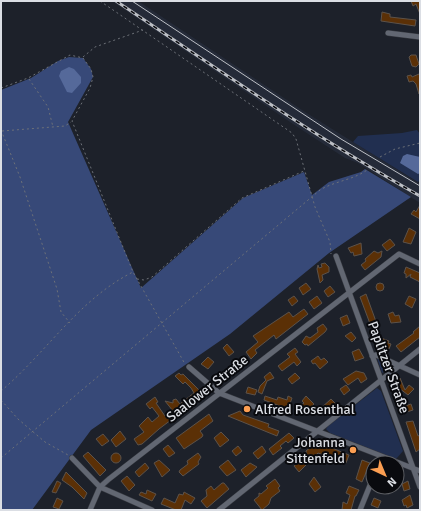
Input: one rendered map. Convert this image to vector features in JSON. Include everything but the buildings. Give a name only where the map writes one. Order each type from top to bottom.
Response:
[{"type":"street","points":[[388,33],[420,37]]},
{"type":"street","name":"Saalower Straße","points":[[90,510],[100,487],[399,254],[420,264]]},
{"type":"street","name":"Paplitzer Straße","points":[[336,256],[420,487]]},
{"type":"street","points":[[219,510],[420,348]]},
{"type":"street","points":[[372,356],[376,355],[420,375]]},
{"type":"street","points":[[190,367],[220,393],[379,455]]},
{"type":"street","points":[[72,458],[100,487],[152,510]]},
{"type":"street","points":[[405,465],[420,471]]},
{"type":"street","points":[[360,510],[366,495]]},
{"type":"path","points":[[100,1],[292,132],[296,139],[312,198],[330,242],[331,255],[336,256]]},
{"type":"path","points":[[83,58],[95,47],[144,30]]},
{"type":"path","points":[[1,88],[28,78],[70,55],[83,58],[91,69],[93,77],[90,88],[72,121],[65,126],[1,130],[20,178],[57,289],[61,312],[70,323]]},
{"type":"path","points":[[28,78],[48,108],[54,127]]},
{"type":"path","points":[[72,121],[133,272],[163,322],[177,353],[184,363],[190,367]]},
{"type":"path","points":[[380,157],[395,149],[420,143]]},
{"type":"path","points":[[1,458],[312,198],[330,184],[354,178],[367,170]]},
{"type":"path","points":[[137,279],[144,280],[152,277],[242,198],[305,171]]},
{"type":"path","points":[[1,391],[20,375],[90,302],[114,281],[133,272]]},
{"type":"path","points":[[1,400],[18,419],[45,442],[72,458]]},
{"type":"shaded area","points":[[112,1],[138,1],[305,112],[420,184],[420,203],[358,163],[345,158],[293,124]]},
{"type":"shaded area","points":[[69,57],[83,58],[91,69],[93,77],[68,122],[141,288],[243,198],[304,172],[312,195],[329,182],[361,172],[365,169],[411,197],[329,253],[230,334],[91,430],[32,510],[1,510],[1,90],[31,78],[58,61]]},
{"type":"shaded area","points":[[69,67],[74,69],[81,77],[81,83],[72,93],[67,92],[59,76],[61,71]]},
{"type":"shaded area","points":[[417,130],[420,134],[420,180],[418,182],[353,142],[358,136],[402,133]]},
{"type":"shaded area","points":[[407,154],[420,157],[420,173],[418,174],[400,163],[403,156]]},
{"type":"shaded area","points":[[377,358],[393,365],[392,367],[382,373]]},
{"type":"shaded area","points":[[377,388],[381,391],[403,451],[400,455],[386,455],[330,433],[326,429]]},
{"type":"tram line","points":[[132,1],[341,139],[420,186]]},
{"type":"railway","points":[[116,1],[228,77],[304,126],[420,196]]},
{"type":"place","name":"Alfred Rosenthal","points":[[247,409]]},
{"type":"place","name":"Johanna Sittenfeld","points":[[353,450]]}]
